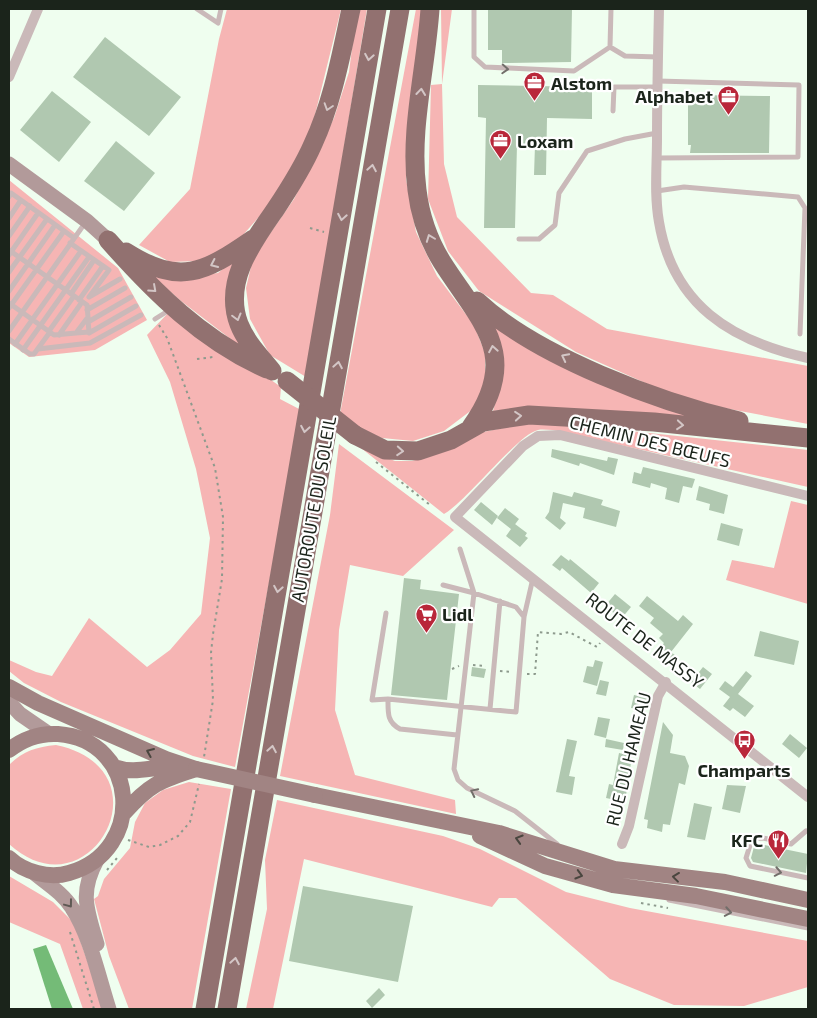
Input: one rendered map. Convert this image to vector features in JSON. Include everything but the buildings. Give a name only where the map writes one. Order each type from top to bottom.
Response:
[{"type":"highway","points":[[351,9],[330,100],[320,128],[294,181],[255,238],[238,275],[235,307],[238,320],[246,338],[280,376],[355,435],[385,450],[410,452],[436,446],[471,427],[514,416],[554,415],[654,422],[808,438]]},
{"type":"highway","name":"AUTOROUTE DU SOLEIL","points":[[205,1009],[377,9]]},
{"type":"highway","name":"AUTOROUTE DU SOLEIL","points":[[227,1009],[400,9]]},
{"type":"highway","points":[[430,9],[416,140],[417,191],[430,238],[454,280],[485,325],[492,344],[495,374],[491,392],[471,427]]},
{"type":"highway","points":[[108,240],[147,265],[162,270],[178,272],[192,271],[213,265],[255,238]]},
{"type":"highway","points":[[108,240],[144,281],[173,308],[228,350],[280,376]]},
{"type":"highway","points":[[454,280],[484,308],[509,326],[609,378],[715,415],[808,432]]},
{"type":"main road","points":[[11,163],[87,221],[108,240]]},
{"type":"main road","points":[[9,687],[38,703],[166,759],[315,795],[499,833],[590,863],[624,870],[725,882],[808,900]]},
{"type":"main road","points":[[9,702],[20,714],[49,734]]},
{"type":"main road","points":[[9,750],[31,737],[49,734],[68,735],[86,741],[101,752],[114,767],[123,789],[124,813],[119,831],[100,868],[88,877],[85,901],[118,1009]]},
{"type":"main road","points":[[114,767],[123,770],[141,771],[166,766],[200,768]]},
{"type":"main road","points":[[124,813],[142,792],[154,784],[200,768]]},
{"type":"main road","points":[[452,824],[545,866],[613,885],[696,896],[808,920]]},
{"type":"main road","points":[[9,858],[32,872],[64,898],[72,908],[83,931],[109,1009]]},
{"type":"main road","points":[[32,872],[49,875],[66,874],[82,869],[100,868]]},
{"type":"street","points":[[9,77],[13,59],[38,9]]},
{"type":"street","points":[[659,9],[656,191],[658,220],[663,242],[671,263],[698,304],[732,332],[788,353],[808,358]]},
{"type":"street","name":"CHEMIN DES BŒUFS","points":[[455,517],[523,446],[538,436],[560,435],[808,496]]},
{"type":"street","name":"ROUTE DE MASSY","points":[[455,517],[808,796]]},
{"type":"street","name":"RUE DU HAMEAU","points":[[622,844],[629,826],[658,696],[666,682]]},
{"type":"lane","points":[[197,9],[218,23],[221,9]]},
{"type":"lane","points":[[474,9],[474,57],[485,68],[574,71],[610,47]]},
{"type":"lane","points":[[610,47],[612,9]]},
{"type":"lane","points":[[610,47],[625,56],[658,57]]},
{"type":"lane","points":[[613,111],[614,87],[658,84],[799,85],[798,157],[657,158]]},
{"type":"lane","points":[[519,239],[539,239],[555,225],[559,193],[588,151],[625,139],[657,133]]},
{"type":"lane","points":[[656,191],[684,187],[798,197],[805,208],[800,334]]},
{"type":"lane","points":[[10,194],[74,238]]},
{"type":"lane","points":[[9,218],[21,200]]},
{"type":"lane","points":[[9,236],[30,206]]},
{"type":"lane","points":[[38,213],[9,252],[82,302],[87,310],[89,332],[94,341]]},
{"type":"lane","points":[[9,272],[47,219]]},
{"type":"lane","points":[[9,331],[87,221]]},
{"type":"lane","points":[[9,291],[55,225]]},
{"type":"lane","points":[[64,231],[10,306],[49,331],[59,335],[89,332],[136,306]]},
{"type":"lane","points":[[70,243],[109,270],[89,297]]},
{"type":"lane","points":[[15,344],[81,251]]},
{"type":"lane","points":[[24,350],[89,257]]},
{"type":"lane","points":[[9,339],[30,354],[34,354],[94,260]]},
{"type":"lane","points":[[59,335],[82,302],[103,266]]},
{"type":"lane","points":[[82,302],[120,278]]},
{"type":"lane","points":[[87,310],[125,288]]},
{"type":"lane","points":[[76,333],[88,319],[131,297]]},
{"type":"lane","points":[[155,319],[173,308]]},
{"type":"lane","points":[[38,348],[94,341],[141,315]]},
{"type":"lane","points":[[460,549],[474,593],[454,769],[458,780],[467,788],[515,811],[552,841],[590,863]]},
{"type":"lane","points":[[386,613],[372,700],[388,699],[516,712],[524,616],[533,578]]},
{"type":"lane","points":[[443,585],[500,601],[516,608],[524,616]]},
{"type":"lane","points":[[490,709],[500,601]]},
{"type":"lane","points":[[388,699],[388,715],[394,726],[400,729],[457,735]]},
{"type":"lane","points":[[806,831],[791,844],[763,838],[752,839],[746,862],[750,866],[808,878]]},
{"type":"lane","points":[[613,885],[681,903],[808,928]]},
{"type":"path","points":[[130,833],[128,840],[149,847],[160,845],[178,836],[190,822],[213,700],[212,643],[222,579],[223,517],[215,468],[167,338],[155,319]]},
{"type":"path","points":[[376,462],[430,505]]},
{"type":"path","points":[[452,669],[465,664],[491,667],[490,670],[535,674],[538,632],[560,634],[569,632],[597,647],[606,635]]},
{"type":"path","points":[[100,868],[118,856]]},
{"type":"path","points":[[68,926],[94,1009]]},
{"type":"shaded area","points":[[227,9],[341,9],[312,127],[280,193],[235,244],[199,261],[170,262],[139,245],[190,189],[219,39]]},
{"type":"shaded area","points":[[357,9],[367,9],[306,377],[270,355],[250,319],[246,288],[253,258],[294,199],[334,118],[349,72]]},
{"type":"shaded area","points":[[416,9],[423,9],[414,82],[406,179],[416,232],[437,276],[474,325],[485,353],[485,386],[473,409],[444,431],[413,441],[382,438],[360,431],[340,414]]},
{"type":"shaded area","points":[[441,9],[452,9],[442,84]]},
{"type":"shaded area","points":[[442,84],[444,164],[457,217],[531,293],[553,295],[607,329],[808,366],[808,424],[719,407],[661,390],[576,352],[479,291],[448,251],[428,199],[431,85]]},
{"type":"shaded area","points":[[9,180],[118,268],[147,320],[95,350],[29,357],[9,343]]},
{"type":"shaded area","points":[[236,258],[245,350],[181,301],[149,273],[193,276],[218,273]]},
{"type":"shaded area","points":[[171,310],[281,387],[280,399],[301,410],[235,767],[193,756],[61,702],[24,683],[9,671],[9,660],[36,672],[52,676],[89,618],[147,667],[170,650],[201,614],[210,538],[196,469],[170,382],[147,335]]},
{"type":"shaded area","points":[[493,324],[710,421],[512,409],[493,411],[502,379]]},
{"type":"shaded area","points":[[537,421],[808,450],[808,487],[553,430],[538,430],[529,434],[518,443],[466,496],[444,514],[361,448],[395,461],[412,461],[443,452],[483,432]]},
{"type":"shaded area","points":[[339,444],[454,530],[403,576],[350,565],[339,630],[335,710],[355,775],[455,800],[456,814],[280,776],[330,515]]},
{"type":"shaded area","points":[[791,501],[808,505],[808,604],[726,580],[732,560],[774,568]]},
{"type":"shaded area","points":[[56,745],[90,759],[109,781],[113,806],[106,831],[90,852],[67,863],[39,862],[9,844],[9,765],[19,756],[30,750]]},
{"type":"shaded area","points":[[189,782],[231,789],[192,1009],[129,1009],[109,956],[94,899],[98,896],[104,879],[130,848],[135,822],[145,803],[163,790]]},
{"type":"shaded area","points":[[277,800],[443,836],[480,849],[566,892],[630,908],[808,941],[808,987],[744,1006],[674,1005],[610,979],[516,898],[499,898],[492,907],[304,859],[273,1009],[246,1009],[267,909],[265,860]]},
{"type":"shaded area","points":[[9,876],[53,902],[74,923],[104,1009],[83,1009],[60,944],[9,922]]},
{"type":"shaded area","points":[[46,945],[73,1009],[52,1009],[33,949]]},
{"type":"place","name":"Alstom","points":[[535,102]]},
{"type":"place","name":"Alphabet","points":[[729,115]]},
{"type":"place","name":"Loxam","points":[[501,160]]},
{"type":"place","name":"Lidl","points":[[426,633]]},
{"type":"place","name":"Champarts","points":[[744,759]]},
{"type":"place","name":"KFC","points":[[779,859]]}]
